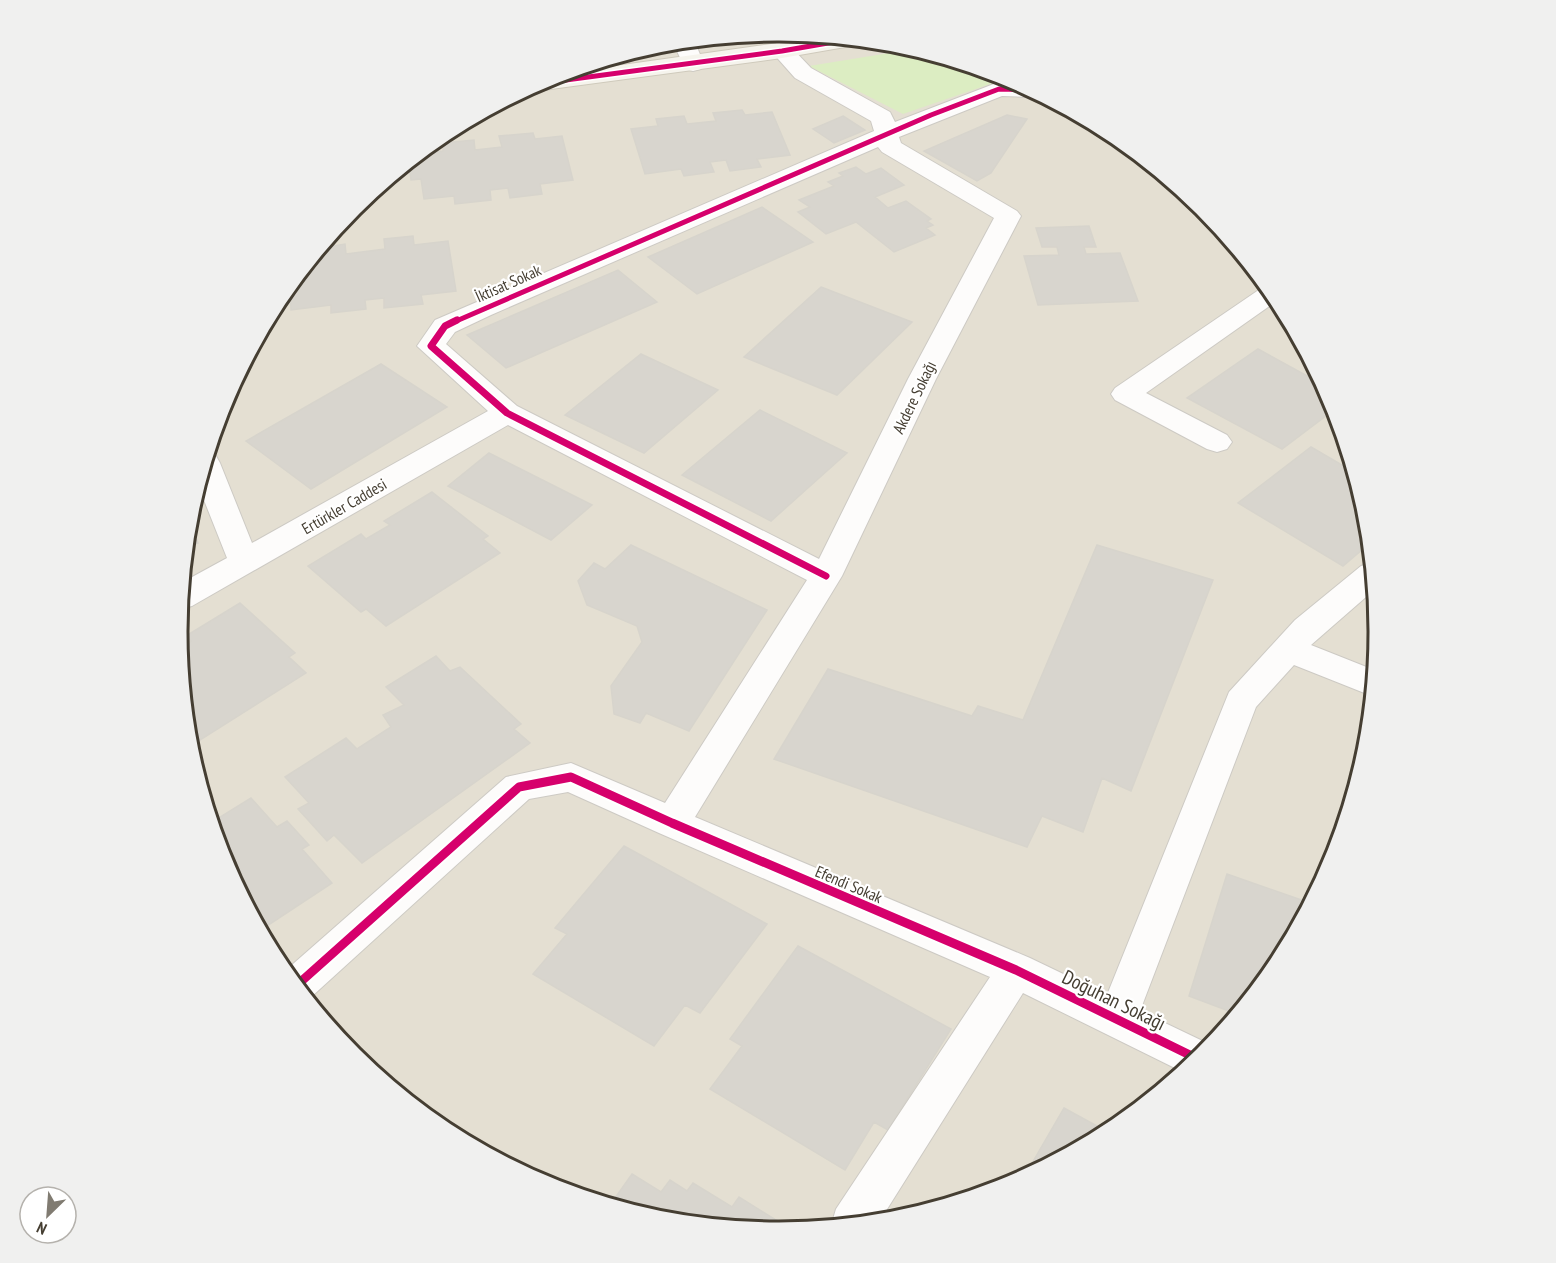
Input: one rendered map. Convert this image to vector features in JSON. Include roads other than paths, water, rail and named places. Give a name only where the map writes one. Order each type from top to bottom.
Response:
[{"type":"main road","points":[[572,79],[823,44]]},
{"type":"street","points":[[687,49],[693,64]]},
{"type":"street","name":"Akdere Sokağı","points":[[672,823],[826,576],[922,379],[1008,216],[890,147],[882,117],[803,73],[782,51]]},
{"type":"street","name":"İktisat Sokak","points":[[826,576],[507,413],[431,346],[445,326],[887,133],[999,89],[1009,89]]},
{"type":"street","points":[[1217,442],[1125,393],[1264,298]]},
{"type":"street","name":"Ertürkler Caddesi","points":[[190,593],[507,413]]},
{"type":"street","points":[[210,476],[244,562]]},
{"type":"street","points":[[1116,1019],[1241,701],[1307,628],[1365,580]]},
{"type":"street","points":[[1289,649],[1365,681]]},
{"type":"street","name":"Efendi Sokak","points":[[303,980],[519,788],[571,777],[672,823],[1016,970]]},
{"type":"street","points":[[857,1216],[1016,970]]},
{"type":"street","name":"Doğuhan Sokağı","points":[[1016,970],[1188,1054]]}]
